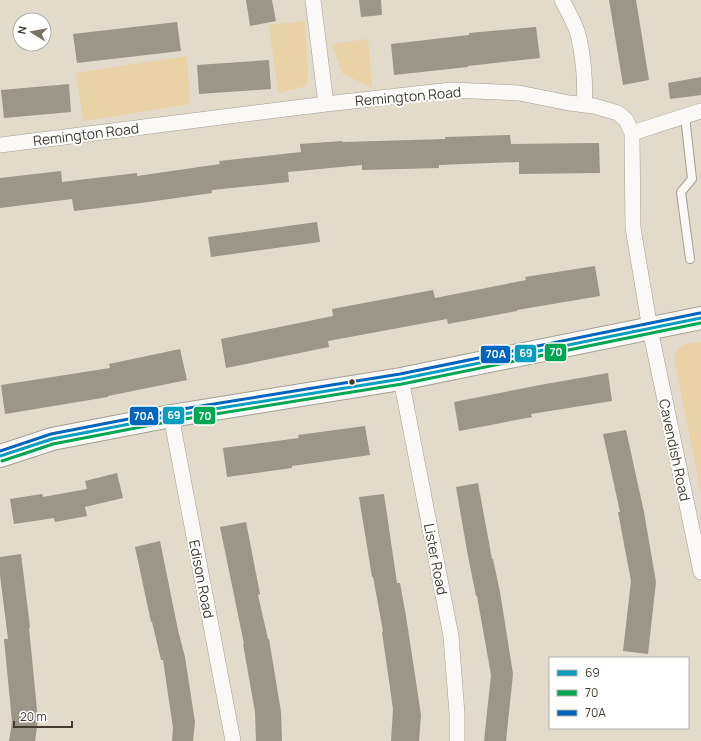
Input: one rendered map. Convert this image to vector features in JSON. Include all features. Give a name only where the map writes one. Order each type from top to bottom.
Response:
[{"type":"street","points":[[313,0],[326,104]]},
{"type":"street","points":[[562,0],[577,31],[583,64],[584,105]]},
{"type":"street","name":"Remington Road","points":[[0,145],[326,104],[451,90],[519,93],[600,108],[618,113],[626,120],[632,133]]},
{"type":"street","points":[[650,329],[633,228],[632,133],[701,111]]},
{"type":"street","points":[[0,456],[52,439],[171,416],[401,379],[701,318]]},
{"type":"street","name":"Cavendish Road","points":[[650,329],[701,572]]},
{"type":"street","name":"Lister Road","points":[[401,379],[450,636],[457,714],[457,741]]},
{"type":"street","name":"Edison Road","points":[[171,416],[233,741]]},
{"type":"lane","points":[[685,116],[692,179],[681,192],[690,258]]},
{"type":"shaded area","points":[[305,21],[308,72],[306,86],[278,93],[269,25]]},
{"type":"shaded area","points":[[368,39],[372,88],[342,73],[332,44]]},
{"type":"shaded area","points":[[187,56],[190,104],[83,121],[76,73]]},
{"type":"shaded area","points":[[701,342],[701,493],[675,364],[675,357],[676,352],[681,346]]},
{"type":"building","points":[[246,0],[272,0],[276,21],[250,26]]},
{"type":"building","points":[[359,0],[381,0],[382,15],[361,17]]},
{"type":"building","points":[[609,0],[636,0],[649,80],[623,85]]},
{"type":"building","points":[[177,22],[181,51],[77,63],[73,34]]},
{"type":"building","points":[[536,27],[540,58],[394,75],[391,44],[469,35],[469,33]]},
{"type":"building","points":[[269,60],[271,89],[199,94],[197,65]]},
{"type":"building","points":[[701,77],[701,95],[670,99],[668,83]]},
{"type":"building","points":[[69,84],[71,112],[4,118],[1,90]]},
{"type":"building","points":[[510,135],[511,144],[599,143],[600,173],[519,174],[519,162],[439,165],[439,168],[362,170],[362,165],[288,172],[289,182],[212,190],[212,193],[74,211],[72,199],[0,208],[0,178],[61,171],[62,182],[137,173],[137,176],[220,164],[219,161],[301,152],[300,144],[342,141],[445,139],[445,137]]},
{"type":"building","points":[[317,222],[320,242],[211,257],[208,237]]},
{"type":"building","points":[[595,266],[600,296],[517,310],[448,324],[447,319],[328,341],[329,347],[226,368],[221,339],[333,316],[332,309],[433,290],[435,298],[526,280],[525,277]]},
{"type":"building","points":[[180,349],[187,380],[108,397],[5,414],[1,385],[110,368],[109,364]]},
{"type":"building","points":[[608,373],[612,401],[531,414],[532,417],[459,431],[454,402]]},
{"type":"building","points":[[365,426],[370,455],[227,477],[223,448],[299,438],[298,435]]},
{"type":"building","points":[[626,430],[644,512],[656,582],[648,654],[623,651],[631,581],[618,512],[620,512],[603,434]]},
{"type":"building","points":[[117,473],[123,498],[85,507],[87,516],[55,522],[54,518],[14,524],[10,499],[42,494],[43,497],[87,489],[85,481]]},
{"type":"building","points":[[478,483],[492,559],[500,592],[513,674],[506,741],[484,741],[491,675],[456,487]]},
{"type":"building","points":[[384,494],[397,583],[400,583],[406,616],[421,715],[419,741],[391,741],[393,709],[383,631],[372,577],[359,497]]},
{"type":"building","points":[[246,522],[260,594],[258,595],[269,639],[281,712],[282,741],[256,741],[255,712],[244,644],[220,527]]},
{"type":"building","points":[[160,541],[185,657],[195,722],[193,741],[172,741],[173,728],[163,660],[161,660],[151,622],[135,547]]},
{"type":"building","points":[[21,554],[30,627],[38,720],[35,741],[9,741],[12,722],[4,639],[8,639],[0,575],[0,557]]},
{"type":"transit line","name":"70A","points":[[0,451],[51,434],[170,411],[400,374],[700,313]]},
{"type":"transit line","name":"69","points":[[0,456],[52,439],[171,416],[401,379],[701,318]]},
{"type":"transit line","name":"70","points":[[2,461],[53,444],[172,421],[402,384],[701,323]]}]
